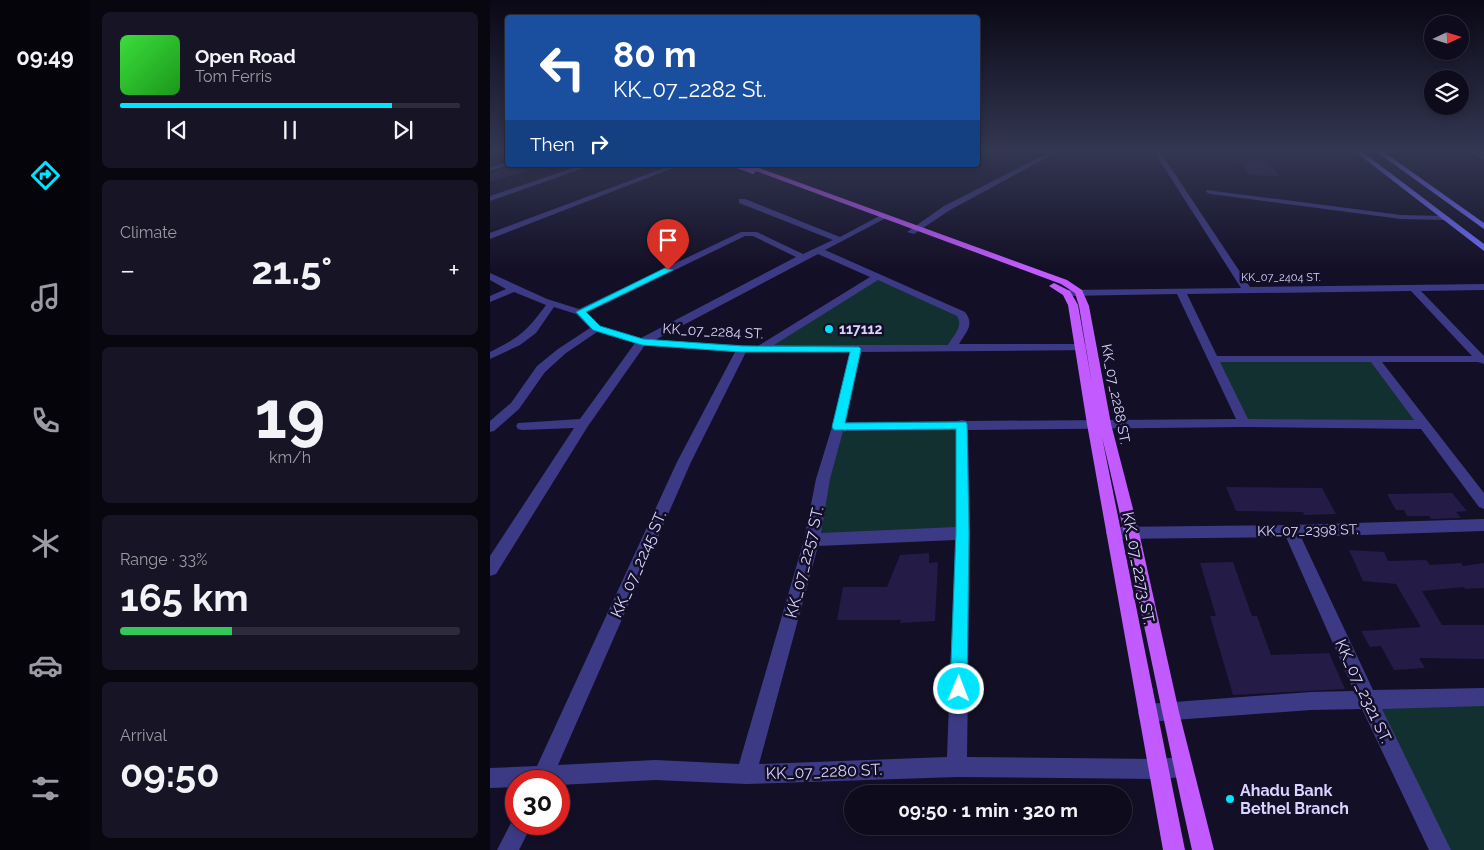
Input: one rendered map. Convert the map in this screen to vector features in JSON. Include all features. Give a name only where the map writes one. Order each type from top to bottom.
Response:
[{"type":"main road","points":[[803,190],[880,217]]},
{"type":"main road","points":[[809,190],[914,230],[1064,282],[1073,292]]},
{"type":"main road","name":"KK_07_2273 ST.","points":[[1073,292],[1073,305],[1086,348],[1099,424],[1113,533],[1174,850]]},
{"type":"main road","name":"KK_07_2288 ST.","points":[[1099,424],[1132,532],[1170,712],[1203,850]]},
{"type":"street","points":[[490,200],[519,190]]},
{"type":"street","points":[[490,236],[613,190]]},
{"type":"street","points":[[914,230],[947,208],[981,190]]},
{"type":"street","points":[[1182,190],[1247,290]]},
{"type":"street","points":[[1408,190],[1484,248]]},
{"type":"street","points":[[1432,190],[1484,227]]},
{"type":"street","points":[[1210,192],[1401,218],[1446,218]]},
{"type":"street","points":[[742,201],[840,240]]},
{"type":"street","points":[[490,570],[584,423],[642,342],[803,257],[840,240],[880,217]]},
{"type":"street","points":[[580,312],[744,234],[754,234],[803,257]]},
{"type":"street","points":[[817,250],[961,314],[965,319],[965,325],[951,349]]},
{"type":"street","name":"KK_07_2284 ST.","points":[[490,276],[514,289],[580,312],[596,328],[642,342],[742,349],[1086,348]]},
{"type":"street","points":[[762,349],[877,277]]},
{"type":"street","name":"KK_07_2404 ST.","points":[[1073,292],[1484,287]]},
{"type":"street","points":[[490,299],[514,289]]},
{"type":"street","points":[[1414,289],[1482,360]]},
{"type":"street","points":[[1180,290],[1244,423]]},
{"type":"street","points":[[490,356],[516,343],[532,330],[552,303]]},
{"type":"street","points":[[490,428],[515,406],[541,369],[562,351],[596,328]]},
{"type":"street","name":"KK_07_2245 ST.","points":[[546,770],[684,462],[742,349]]},
{"type":"street","name":"KK_07_2257 ST.","points":[[746,774],[812,540],[823,478],[838,427],[856,349]]},
{"type":"street","points":[[1213,359],[1373,358],[1482,360]]},
{"type":"street","points":[[1373,358],[1484,503]]},
{"type":"street","points":[[522,426],[584,423]]},
{"type":"street","points":[[838,427],[962,424],[1244,423],[1425,425]]},
{"type":"street","points":[[956,767],[963,533],[962,424]]},
{"type":"street","name":"KK_07_2398 ST.","points":[[1113,533],[1291,532],[1484,525]]},
{"type":"street","name":"KK_07_2321 ST.","points":[[1291,532],[1440,850]]},
{"type":"street","points":[[812,540],[963,533]]},
{"type":"street","points":[[1147,713],[1310,701],[1484,697]]},
{"type":"street","name":"KK_07_2280 ST.","points":[[570,776],[655,770],[746,774],[956,767],[1157,769],[1183,767]]},
{"type":"street","name":"KK_07_2280 ST.","points":[[490,778],[505,778]]},
{"type":"street","points":[[508,850],[515,835]]},
{"type":"green space","points":[[877,277],[965,319],[951,349],[762,349]]},
{"type":"green space","points":[[1373,358],[1425,425],[1244,423],[1213,359]]},
{"type":"green space","points":[[962,424],[963,533],[812,540],[838,427]]},
{"type":"green space","points":[[1484,697],[1484,850],[1440,850],[1367,699]]},
{"type":"building","points":[[1226,487],[1322,488],[1336,514],[1304,515],[1303,512],[1236,511]]},
{"type":"building","points":[[1452,493],[1467,511],[1456,512],[1461,518],[1431,519],[1429,516],[1407,516],[1404,510],[1396,510],[1387,494]]},
{"type":"building","points":[[1349,550],[1384,552],[1388,561],[1426,560],[1430,565],[1461,563],[1463,566],[1484,563],[1484,588],[1465,589],[1464,587],[1422,591],[1442,625],[1484,625],[1484,659],[1419,658],[1425,668],[1394,670],[1381,646],[1370,647],[1361,631],[1421,627],[1396,584],[1363,581]]},
{"type":"building","points":[[929,553],[929,563],[938,562],[935,621],[900,623],[901,620],[837,620],[843,587],[887,587],[900,555]]},
{"type":"building","points":[[1233,562],[1252,616],[1257,616],[1271,655],[1329,653],[1345,689],[1233,695],[1210,616],[1216,616],[1200,563]]},
{"type":"place","name":"117112","points":[[829,329]]},
{"type":"place","name":"Ahadu Bank Bethel Branch","points":[[1230,799]]},
{"type":"route","points":[[668,270],[580,312],[596,328],[642,342],[742,349],[856,349],[838,427],[962,424],[963,533],[959,689]]}]
